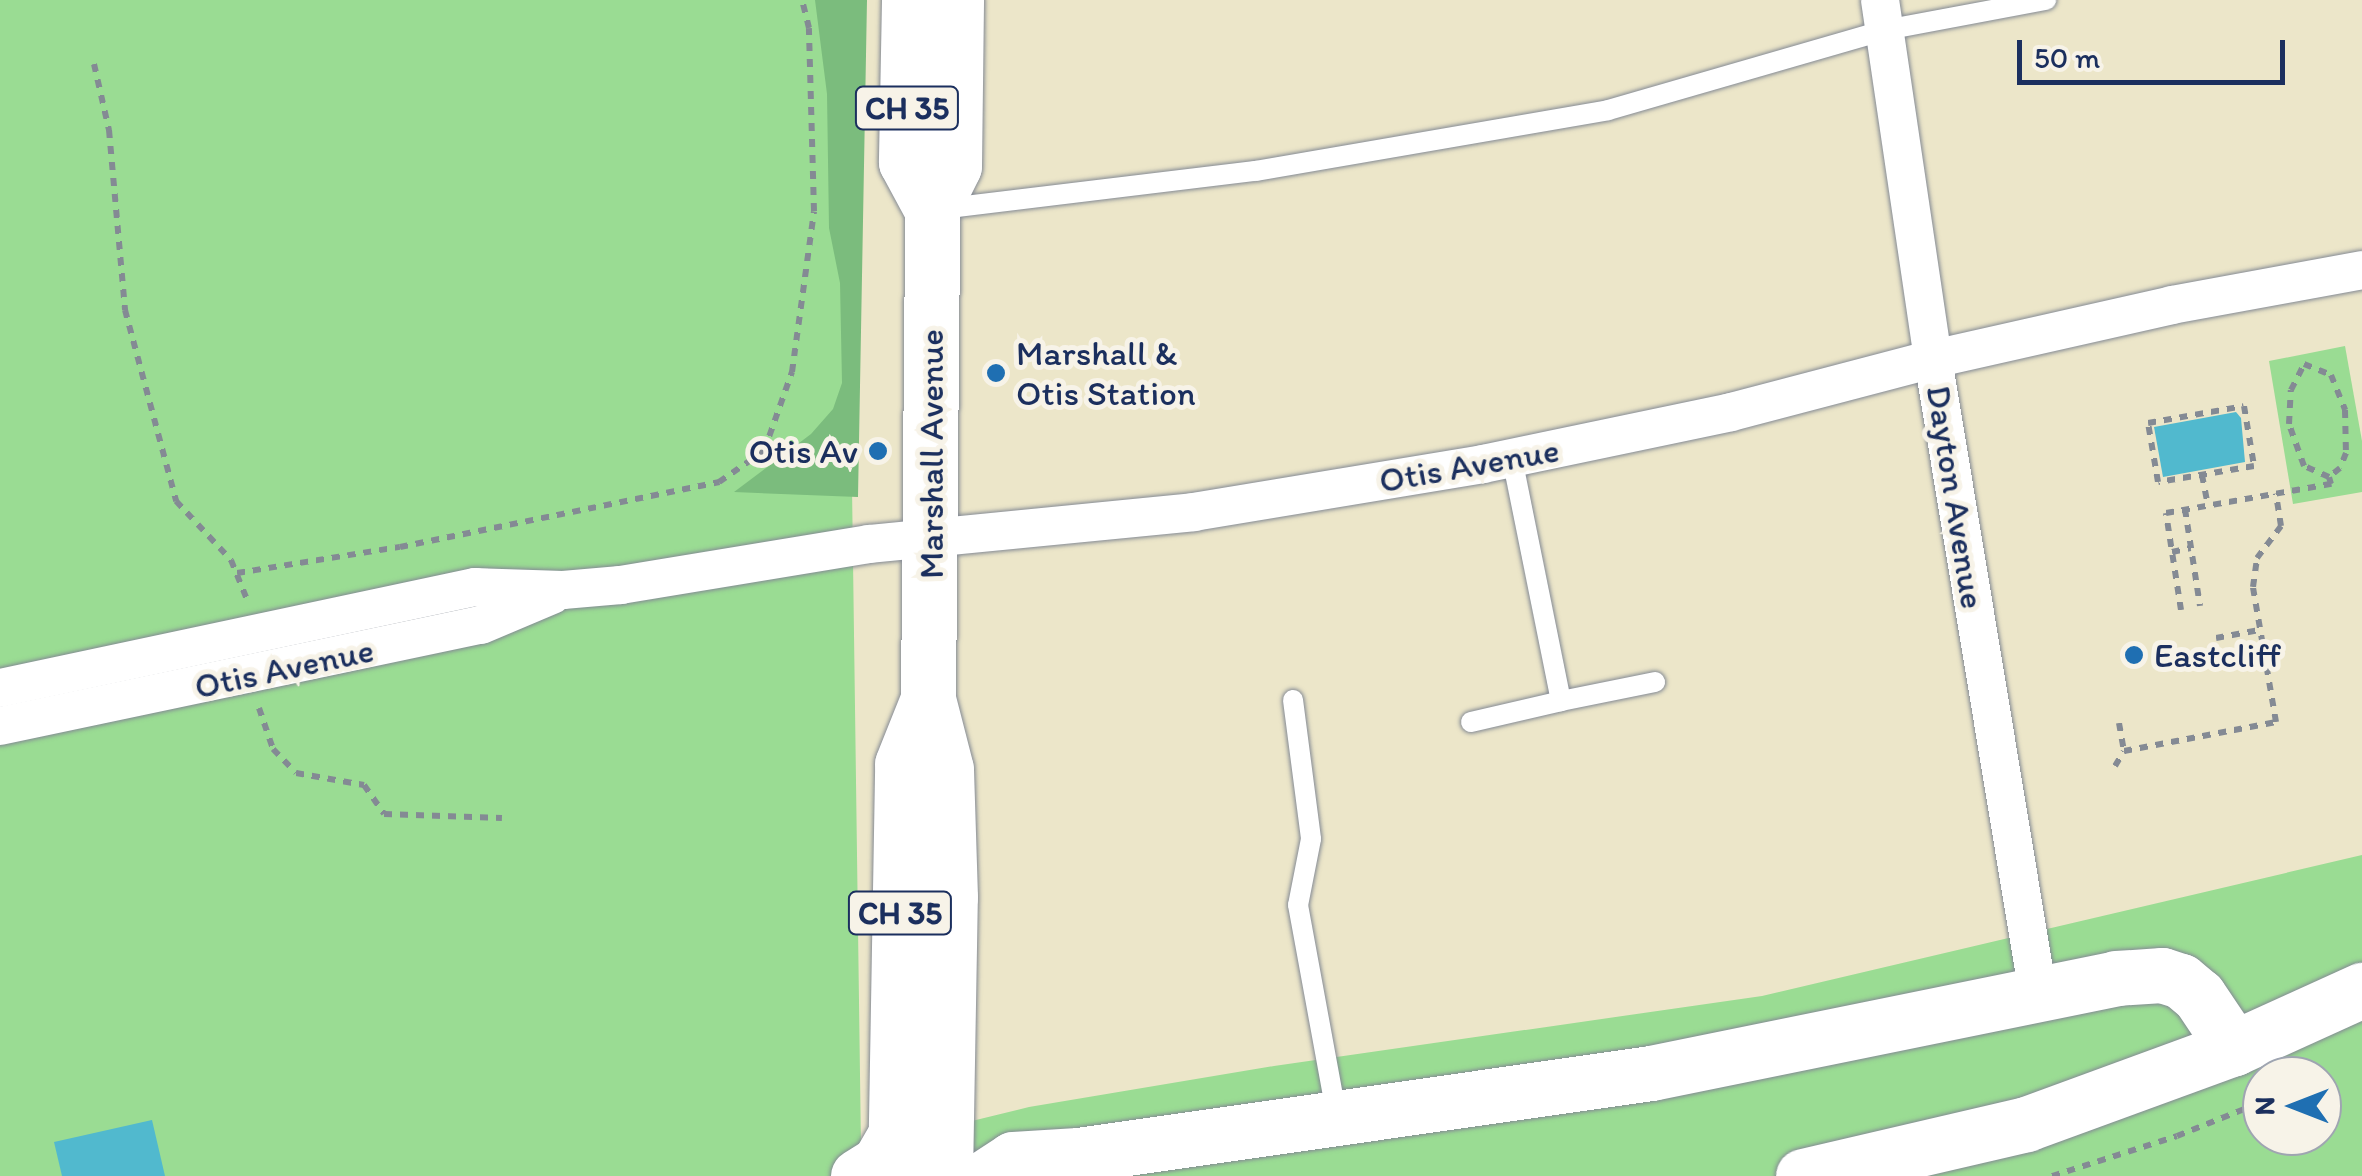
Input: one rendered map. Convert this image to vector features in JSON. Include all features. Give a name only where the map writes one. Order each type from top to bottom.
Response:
[{"type":"street","name":"Marshall Avenue","points":[[908,0],[906,162],[932,210]]},
{"type":"street","name":"Marshall Avenue","points":[[945,1176],[950,897],[946,769],[928,699],[932,210],[954,166],[956,0]]},
{"type":"street","name":"Dayton Avenue","points":[[1882,15],[1933,359],[2038,994]]},
{"type":"street","name":"Otis Avenue","points":[[0,688],[475,586],[563,590],[932,538],[1194,512],[1512,458],[1731,412],[1933,359],[2172,305],[2362,270]]},
{"type":"street","name":"Otis Avenue","points":[[0,726],[481,625],[563,590]]},
{"type":"street","name":"Marshall Avenue","points":[[896,1154],[902,764],[928,699]]},
{"type":"street","points":[[946,1104],[1000,1168],[1651,1072],[2116,978],[2162,975],[2181,981],[2198,996],[2234,1048]]},
{"type":"street","points":[[1803,1176],[2026,1124],[2234,1048],[2362,990]]},
{"type":"street","points":[[858,1176],[896,1154]]},
{"type":"lane","points":[[932,210],[1256,171],[1608,110],[1882,15],[2046,0]]},
{"type":"lane","points":[[1512,458],[1561,701]]},
{"type":"lane","points":[[1471,722],[1655,682]]},
{"type":"lane","points":[[1293,700],[1311,839],[1298,905],[1338,1119]]},
{"type":"path","points":[[237,573],[400,547],[719,482],[764,451],[792,372],[814,211],[810,28],[802,0]]},
{"type":"path","points":[[94,64],[109,130],[125,310],[176,501],[231,560],[248,600],[252,634]]},
{"type":"path","points":[[2304,364],[2331,375],[2344,410],[2346,453],[2340,468],[2329,477],[2304,466],[2289,424],[2290,390],[2304,364]]},
{"type":"path","points":[[2244,406],[2254,466],[2202,475],[2158,482],[2148,423],[2244,406]]},
{"type":"path","points":[[2202,475],[2208,505]]},
{"type":"path","points":[[2181,610],[2166,513],[2331,484],[2329,477]]},
{"type":"path","points":[[2124,750],[2276,722],[2252,571],[2281,526],[2276,494]]},
{"type":"path","points":[[2186,508],[2200,606]]},
{"type":"path","points":[[2172,552],[2192,548]]},
{"type":"path","points":[[2176,583],[2196,580]]},
{"type":"path","points":[[2216,638],[2259,630]]},
{"type":"path","points":[[259,674],[258,704],[273,749],[296,773],[364,785],[384,814],[502,818]]},
{"type":"path","points":[[2115,766],[2124,750],[2119,723]]},
{"type":"path","points":[[2052,1176],[2242,1110]]},
{"type":"green space","points":[[0,0],[861,0],[852,487],[861,1148],[1029,1107],[1274,1066],[1762,996],[2362,855],[2362,1176],[0,1176]]},
{"type":"green space","points":[[815,0],[867,0],[858,497],[734,492],[811,434],[833,409],[842,383],[840,283],[829,228],[827,94]]},
{"type":"green space","points":[[2345,346],[2362,441],[2362,492],[2293,504],[2269,361]]},
{"type":"water","points":[[2236,412],[2241,418],[2245,462],[2163,477],[2154,427]]},
{"type":"water","points":[[152,1120],[165,1176],[62,1176],[54,1142]]},
{"type":"place","name":"Marshall & Otis Station","points":[[996,373]]},
{"type":"place","name":"Otis Av","points":[[878,451]]},
{"type":"place","name":"Eastcliff","points":[[2134,655]]}]
